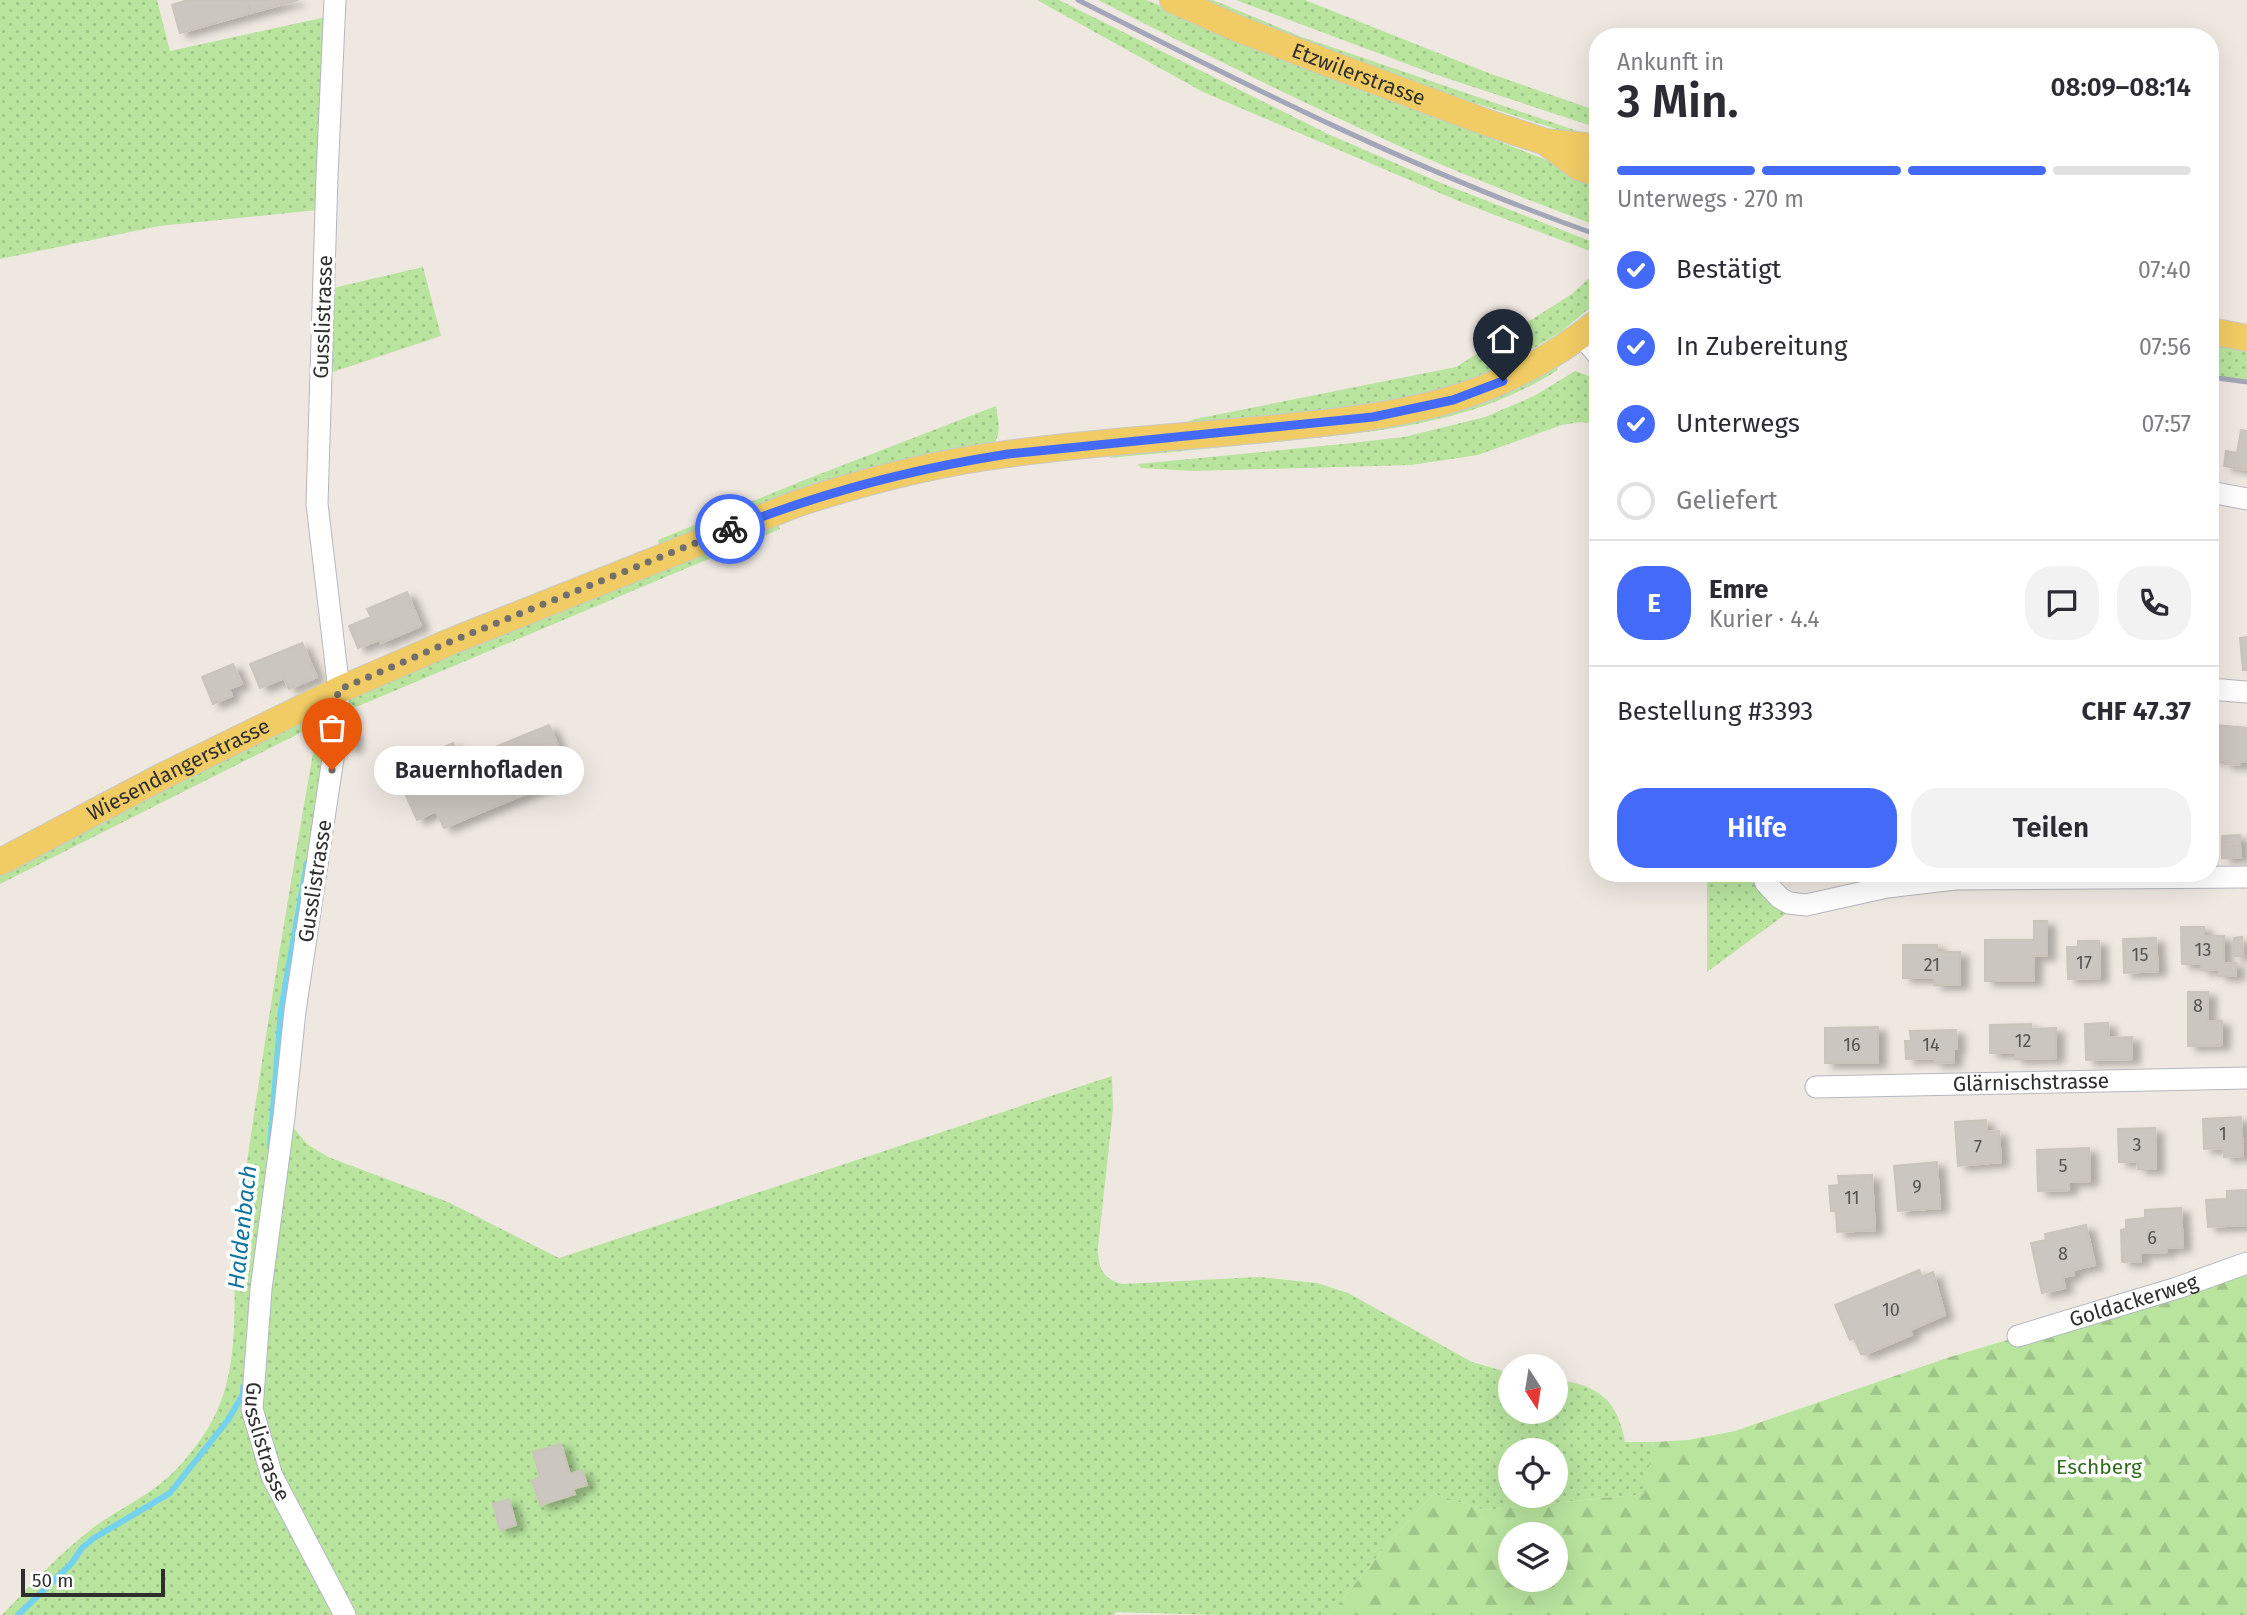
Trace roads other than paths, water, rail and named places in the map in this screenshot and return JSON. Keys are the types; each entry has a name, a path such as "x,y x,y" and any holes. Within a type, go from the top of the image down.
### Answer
{"main road":[{"name":"Etzwilerstrasse","path":"1173,0 1354,74 1546,142 1589,147"},
{"name":"Etzwilerstrasse","path":"1546,142 1579,167 1589,170"},
{"name":"Wiesendangerstrasse","path":"0,862 163,776 338,690 774,512 847,488 937,466 1008,454 1337,422 1411,411 1453,400 1503,381 1541,361 1589,328"},
{"path":"2219,333 2247,338"}],"street":[{"name":"Gusslistrasse","path":"335,0 317,504 338,690 335,745 295,1011 261,1289 252,1409 272,1476 345,1615"},
{"path":"2219,494 2247,499"},
{"path":"2219,690 2247,692"},
{"path":"2219,877 2247,877"},
{"path":"1766,882 1780,898 1789,903 1806,905 1895,886 1929,882"},
{"name":"Glärnischstrasse","path":"1816,1087 2247,1077"},
{"name":"Goldackerweg","path":"2018,1336 2177,1288 2247,1263"}],"waterway":[{"name":"Haldenbach","path":"270,1147 281,1010 307,863"},
{"name":"Haldenbach","path":"18,1615 94,1538 170,1493 228,1420 243,1394 243,1387"}],"railway":[{"path":"1078,0 1270,96 1399,156 1589,232"},
{"path":"2219,378 2247,382"}],"place":[{"name":"Bauernhofladen","path":"332,770"}],"park label":[{"name":"Eschberg","path":"2099,1467"}]}
